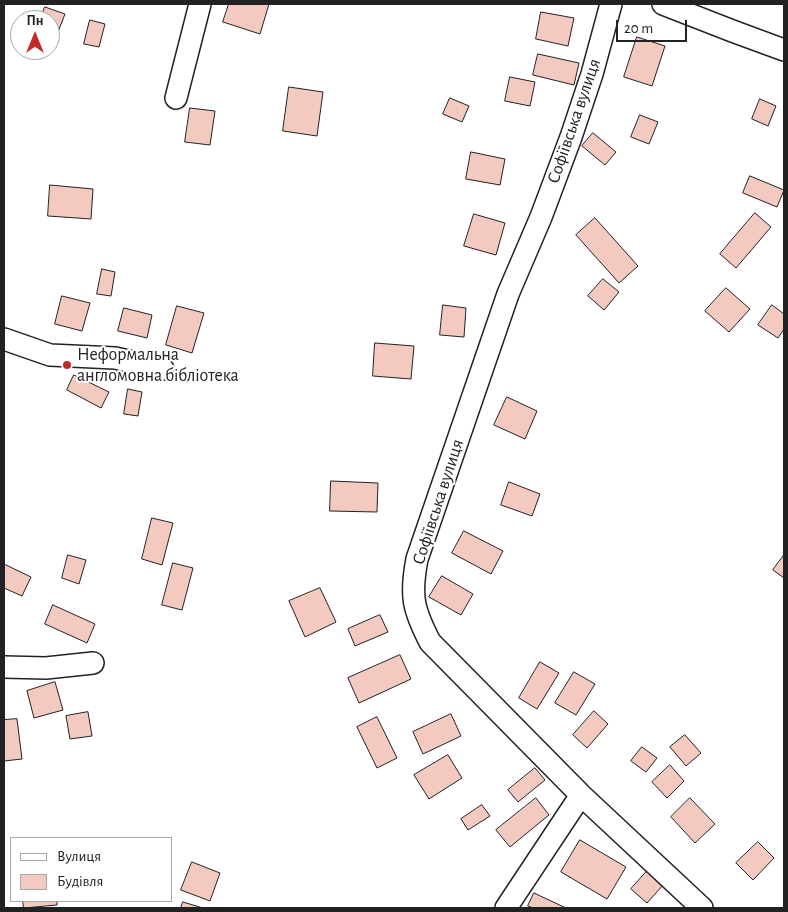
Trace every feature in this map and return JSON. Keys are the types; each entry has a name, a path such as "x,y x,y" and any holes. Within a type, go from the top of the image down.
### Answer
{"street":[{"path":"176,98 200,4"},
{"name":"Софіївська вулиця","path":"611,4 592,74 571,137 541,217 508,294 417,559 413,590 415,607 420,623 430,642 581,795 702,908"},
{"path":"663,4 784,50"},
{"path":"4,339 50,355 115,358 163,369"},
{"path":"4,667 46,668 92,663"},
{"path":"506,908 581,795"}],"building":[{"path":"229,4 269,4 260,34 223,22"},
{"path":"60,12 65,14 60,27"},
{"path":"541,12 574,18 568,46 536,39"},
{"path":"90,20 105,24 99,47 84,44"},
{"path":"637,37 665,46 652,86 624,77"},
{"path":"538,54 579,63 574,85 533,75"},
{"path":"510,77 535,82 530,106 505,101"},
{"path":"289,87 323,92 317,136 283,131"},
{"path":"450,98 469,106 462,122 443,114"},
{"path":"760,99 776,106 768,126 752,119"},
{"path":"190,108 215,111 210,145 185,142"},
{"path":"640,115 658,122 649,144 631,137"},
{"path":"593,133 616,152 605,165 582,146"},
{"path":"471,152 505,159 500,185 466,179"},
{"path":"750,176 784,190 777,207 743,193"},
{"path":"50,185 93,189 91,219 48,216"},
{"path":"755,213 771,227 736,268 720,254"},
{"path":"474,214 505,223 496,255 464,246"},
{"path":"595,218 638,266 619,283 576,235"},
{"path":"102,269 115,272 111,296 97,294"},
{"path":"603,279 619,292 604,310 588,296"},
{"path":"726,288 750,309 729,332 705,311"},
{"path":"62,296 90,303 82,331 55,324"},
{"path":"443,305 466,308 464,337 440,335"},
{"path":"772,305 784,314 784,329 778,338 758,325"},
{"path":"177,306 204,313 192,353 166,345"},
{"path":"124,308 152,315 147,338 118,331"},
{"path":"375,343 414,346 411,379 373,376"},
{"path":"74,375 109,392 101,408 67,390"},
{"path":"128,389 142,392 138,416 124,414"},
{"path":"507,397 537,411 525,439 494,425"},
{"path":"331,481 378,483 377,512 330,511"},
{"path":"509,482 540,494 532,516 501,505"},
{"path":"152,518 173,523 162,565 142,559"},
{"path":"464,531 503,551 491,574 452,553"},
{"path":"68,555 86,560 79,584 62,578"},
{"path":"784,555 784,578 773,570"},
{"path":"173,563 193,568 182,610 162,605"},
{"path":"4,564 31,577 22,596 4,588"},
{"path":"442,576 473,594 461,615 429,597"},
{"path":"320,588 336,622 305,637 289,601"},
{"path":"53,605 95,624 87,643 45,624"},
{"path":"380,615 388,632 355,646 348,629"},
{"path":"400,655 411,679 359,703 348,678"},
{"path":"540,662 559,673 537,709 519,698"},
{"path":"574,672 595,684 576,715 555,703"},
{"path":"55,682 63,710 34,718 27,691"},
{"path":"594,711 608,724 587,748 573,735"},
{"path":"88,712 92,736 70,739 66,716"},
{"path":"451,714 461,736 423,754 413,732"},
{"path":"377,717 397,758 377,768 357,727"},
{"path":"17,719 22,759 4,761 4,720"},
{"path":"685,735 701,753 686,766 670,747"},
{"path":"642,747 657,758 646,772 631,761"},
{"path":"448,755 462,778 429,799 414,775"},
{"path":"670,765 684,781 667,798 652,782"},
{"path":"535,768 545,780 518,802 508,790"},
{"path":"536,798 549,815 510,847 496,830"},
{"path":"690,798 715,824 695,843 671,817"},
{"path":"482,805 490,816 468,830 461,819"},
{"path":"580,840 626,867 607,899 561,872"},
{"path":"758,842 774,858 753,880 736,863"},
{"path":"192,862 220,873 210,901 181,890"},
{"path":"648,870 664,884 647,903 631,889"},
{"path":"534,893 566,908 533,908 528,906"},
{"path":"23,902 57,902 57,905 24,908"},
{"path":"183,902 203,908 181,908"}],"place":[{"name":"Неформальна англомовна бібліотека","path":"67,365"}]}
